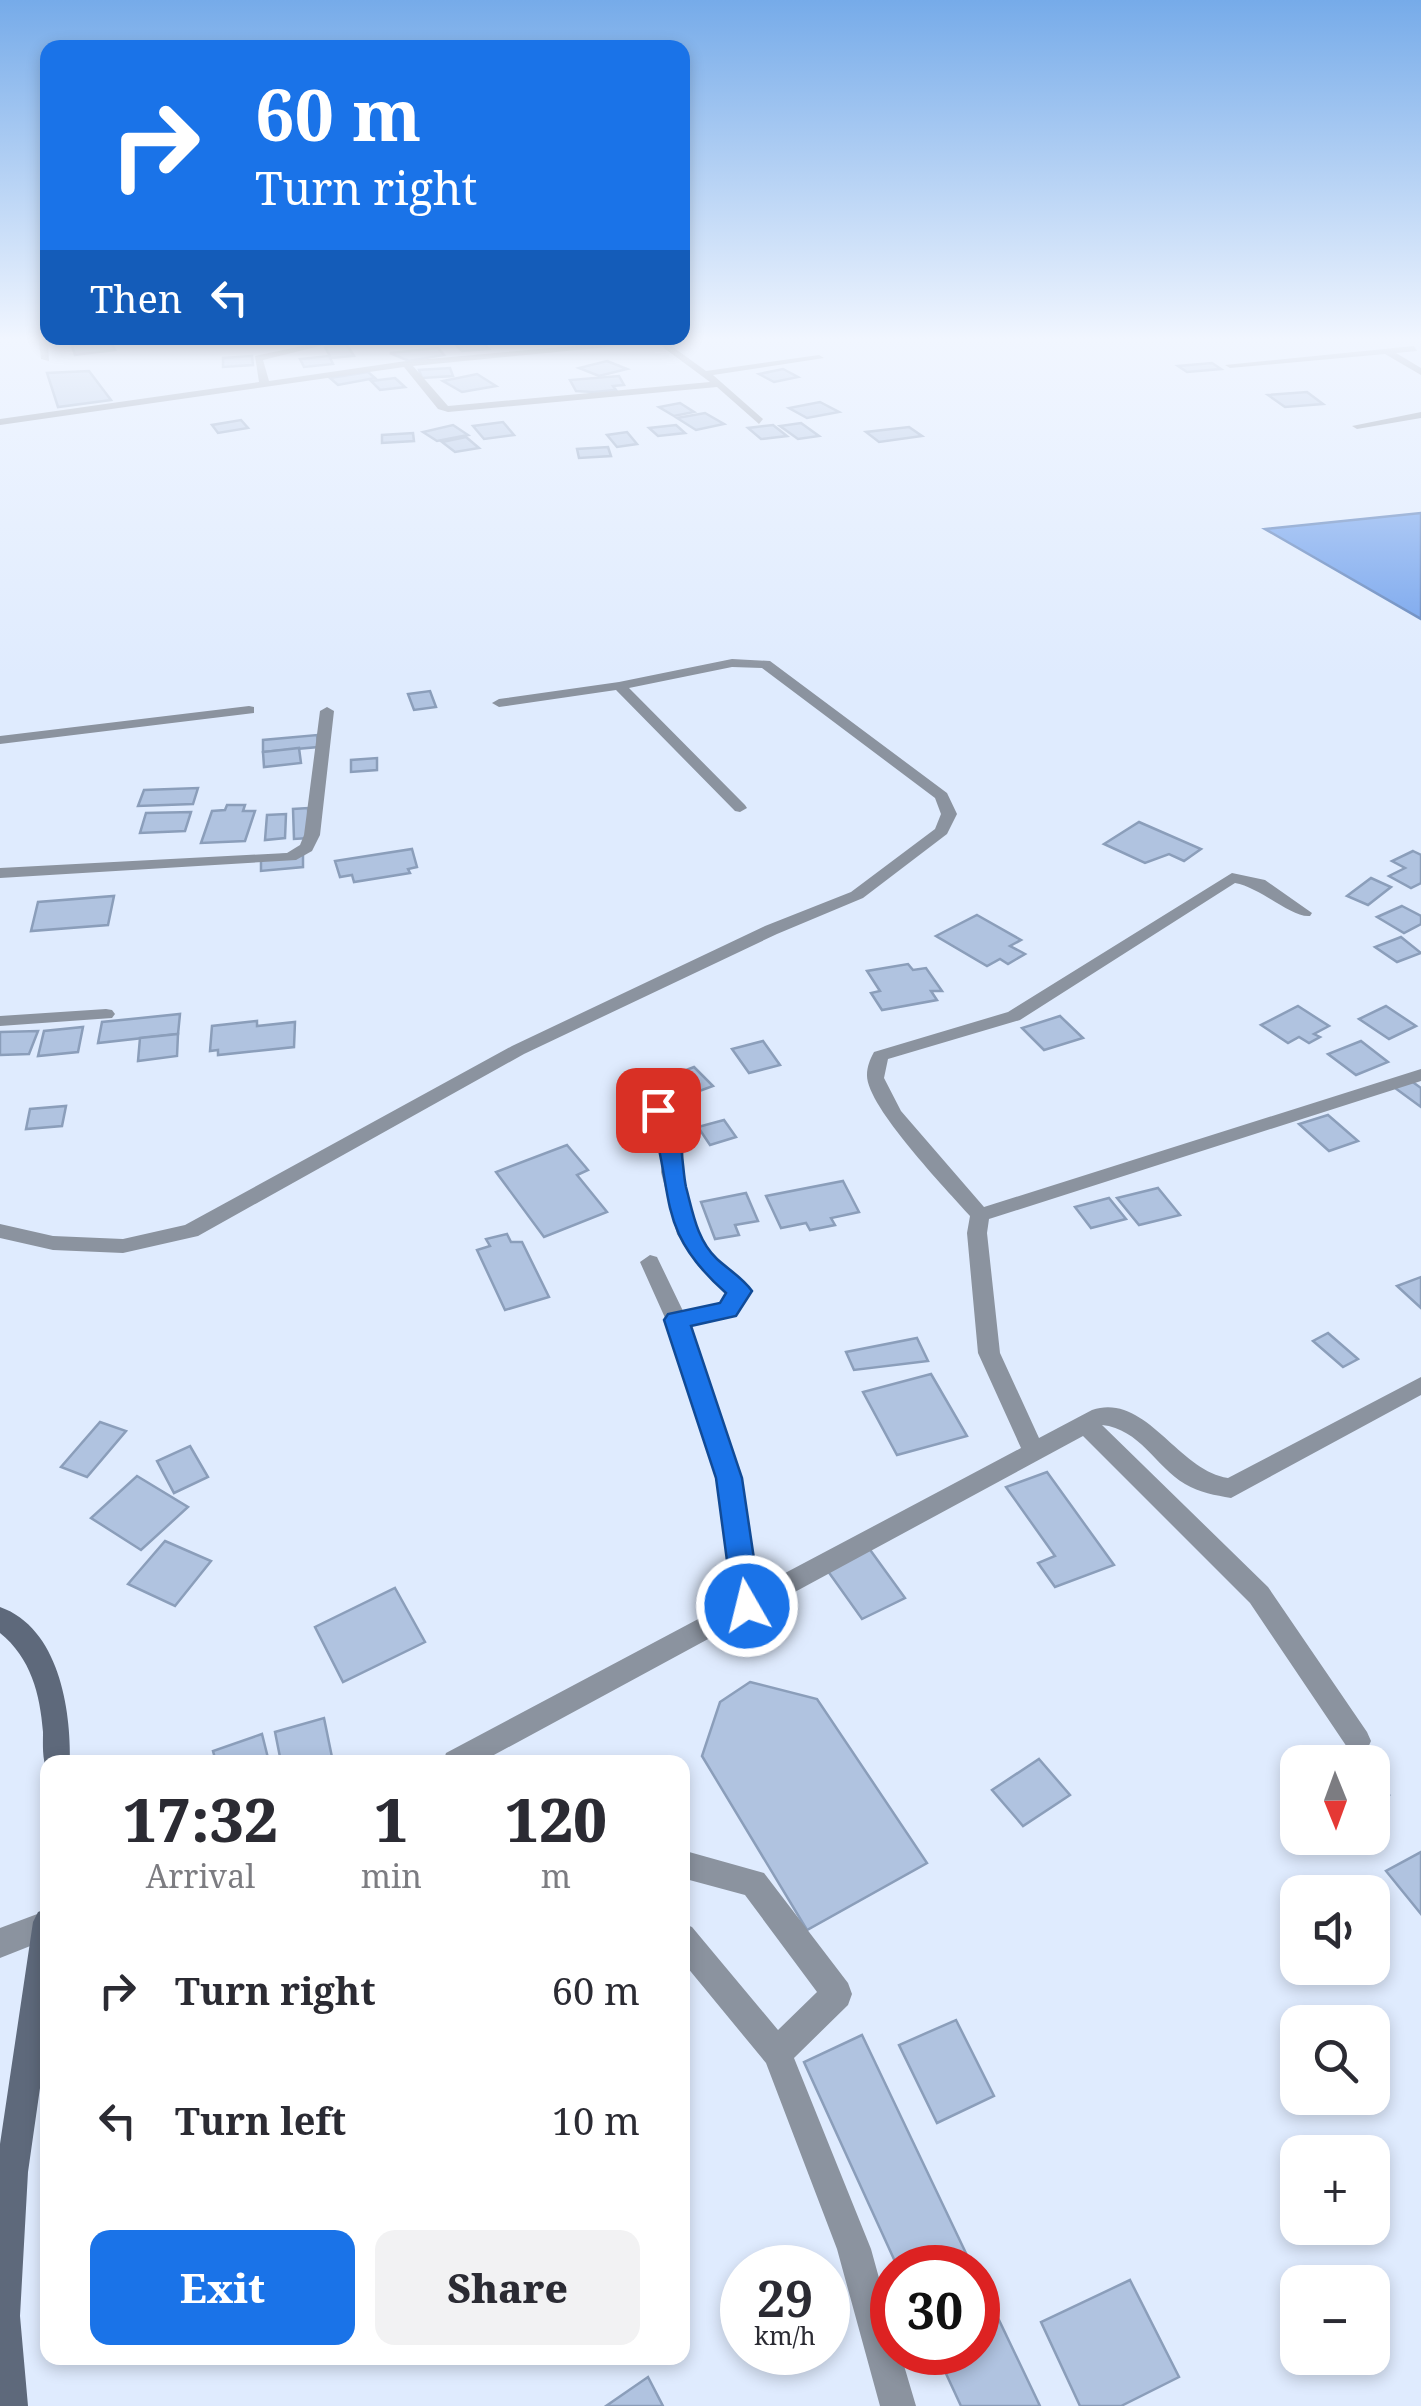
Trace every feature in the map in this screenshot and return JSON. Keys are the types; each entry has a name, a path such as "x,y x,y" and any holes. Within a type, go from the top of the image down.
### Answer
{"main road":[{"path":"0,1618 45,1668 57,1716 58,1755"},
{"path":"10,2406 2,2316 12,2172 40,1973"}],"street":[{"path":"0,1231 53,1244 123,1246 191,1231 518,1050 771,930 857,895 942,831 949,814 942,796 764,664 732,662 619,686 499,703"},
{"path":"619,686 740,808"},
{"path":"0,740 249,710"},
{"path":"0,873 290,857 307,848 312,835 327,711"},
{"path":"1034,1451 989,1352 977,1234 980,1216 893,1114 875,1078 880,1056 1014,1016 1232,878 1259,884 1304,913"},
{"path":"0,1021 106,1014"},
{"path":"980,1216 1421,1075"},
{"path":"658,1110 674,1151 671,1172 687,1234 705,1261 740,1291 728,1310 676,1320"},
{"path":"650,1262 676,1320 729,1478 747,1606"},
{"path":"469,1755 1100,1416 1129,1419 1197,1484 1231,1488 1421,1385"},
{"path":"1086,1424 1259,1595 1358,1741"},
{"path":"690,1866 754,1882 836,1994 778,2054"},
{"path":"0,1943 40,1926"},
{"path":"690,1947 778,2054 854,2249 898,2406"}],"water":[{"path":"1421,513 1421,619 1265,529"}],"building":[{"path":"578,454 611,456 579,458"},
{"path":"430,691 436,707 414,710 408,694"},
{"path":"317,735 318,747 263,752 263,740"},
{"path":"299,748 301,763 264,767 263,752"},
{"path":"377,758 377,770 351,772 351,760"},
{"path":"198,788 193,804 138,806 144,790"},
{"path":"227,805 245,805 243,811 255,811 245,841 201,843 212,811 225,810"},
{"path":"308,808 309,838 294,839 293,809"},
{"path":"191,812 185,831 140,833 146,813"},
{"path":"286,814 285,838 265,840 267,815"},
{"path":"1139,822 1201,849 1184,861 1169,854 1145,863 1104,844"},
{"path":"412,849 417,867 408,869 410,873 354,882 352,875 340,877 335,861"},
{"path":"1413,851 1421,855 1421,883 1411,888 1389,876 1405,868 1392,861"},
{"path":"303,853 303,867 261,871 261,857"},
{"path":"1371,878 1391,887 1368,905 1347,896"},
{"path":"114,896 108,925 31,931 38,902"},
{"path":"1402,906 1421,916 1421,924 1404,933 1377,917"},
{"path":"977,915 1021,940 1010,946 1025,954 1008,964 1000,959 987,966 936,936"},
{"path":"1401,937 1421,953 1397,962 1375,947"},
{"path":"908,964 913,970 926,968 942,991 931,991 937,1000 882,1010 871,993 880,991 867,971"},
{"path":"1298,1006 1329,1026 1314,1034 1320,1037 1309,1043 1299,1037 1288,1043 1261,1025"},
{"path":"1386,1006 1416,1026 1389,1039 1359,1019"},
{"path":"180,1014 178,1034 98,1043 102,1022"},
{"path":"1060,1016 1083,1038 1044,1050 1022,1028"},
{"path":"257,1021 257,1026 295,1022 294,1047 218,1055 218,1050 210,1051 212,1026"},
{"path":"83,1027 78,1052 38,1056 44,1031"},
{"path":"38,1031 29,1054 0,1055 0,1032"},
{"path":"178,1034 177,1056 138,1061 140,1038"},
{"path":"763,1041 780,1065 749,1073 732,1049"},
{"path":"1361,1041 1388,1062 1356,1075 1328,1054"},
{"path":"694,1067 713,1086 675,1100 657,1081"},
{"path":"1407,1078 1421,1088 1421,1107 1391,1085"},
{"path":"652,1090 669,1121 644,1127 627,1096"},
{"path":"66,1106 62,1126 26,1129 30,1109"},
{"path":"1328,1115 1358,1141 1329,1151 1299,1124"},
{"path":"724,1120 736,1137 710,1145 698,1127"},
{"path":"567,1145 588,1170 577,1175 607,1212 544,1237 496,1172"},
{"path":"843,1181 859,1212 831,1218 835,1225 810,1230 806,1223 781,1228 766,1196"},
{"path":"1158,1188 1180,1215 1139,1225 1117,1198"},
{"path":"746,1193 758,1221 735,1225 739,1235 715,1239 701,1202"},
{"path":"1109,1198 1126,1219 1091,1228 1075,1207"},
{"path":"507,1234 511,1242 522,1242 549,1297 505,1310 477,1250 490,1246 486,1239"},
{"path":"1421,1277 1421,1308 1397,1286"},
{"path":"1328,1333 1358,1359 1343,1367 1313,1341"},
{"path":"917,1338 928,1361 854,1370 846,1352"},
{"path":"931,1374 967,1436 897,1455 863,1392"},
{"path":"100,1422 126,1431 87,1477 61,1467"},
{"path":"190,1446 208,1477 174,1493 157,1461"},
{"path":"1047,1472 1114,1565 1055,1587 1038,1563 1055,1556 1006,1487"},
{"path":"137,1476 188,1507 141,1550 91,1518"},
{"path":"165,1541 211,1561 175,1606 128,1584"},
{"path":"868,1547 905,1598 862,1619 825,1567"},
{"path":"395,1588 425,1642 343,1682 315,1627"},
{"path":"750,1682 817,1699 927,1863 807,1930 702,1756 720,1702"},
{"path":"324,1718 332,1755 280,1755 275,1732"},
{"path":"262,1734 267,1755 214,1755 213,1751"},
{"path":"1039,1759 1070,1795 1023,1826 992,1790"},
{"path":"1421,1852 1421,1914 1390,1875 1386,1871"},
{"path":"956,2020 994,2096 937,2123 899,2045"},
{"path":"862,2035 962,2245 888,2245 804,2062"},
{"path":"1130,2280 1179,2377 1121,2406 1080,2406 1041,2322"},
{"path":"1000,2322 1040,2406 961,2406 947,2375 1000,2375"},
{"path":"648,2377 663,2406 606,2406"}],"route":[{"path":"658,1110 674,1151 671,1172 687,1234 705,1261 740,1291 728,1310 676,1320 729,1478 747,1606"}]}
